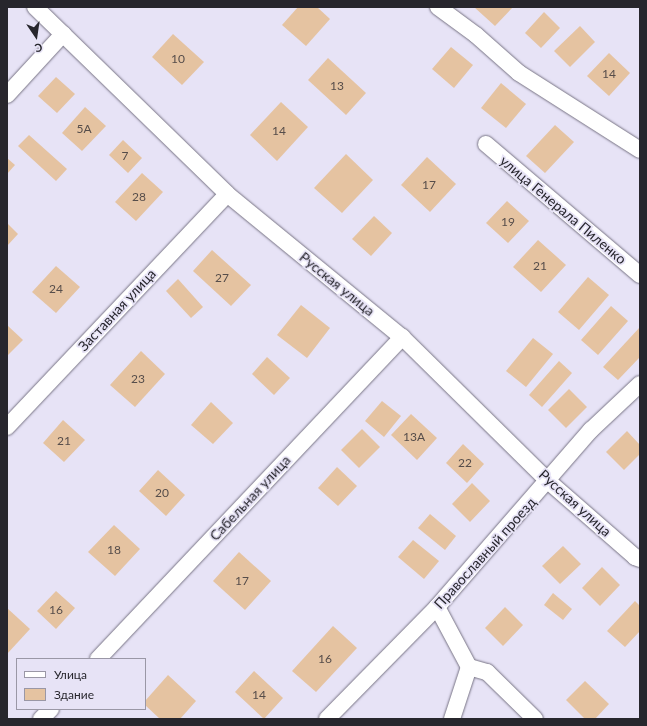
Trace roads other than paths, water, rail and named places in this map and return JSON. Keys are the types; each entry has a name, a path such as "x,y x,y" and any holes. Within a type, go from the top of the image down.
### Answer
{"street":[{"name":"Русская улица","path":"34,7 227,194 402,337 548,481 635,557 640,559"},
{"path":"438,7 476,35 519,73 640,150"},
{"path":"7,95 63,34"},
{"name":"улица Генерала Пиленко","path":"486,144 640,275"},
{"name":"Заставная улица","path":"7,427 227,194"},
{"name":"Сабельная улица","path":"99,658 402,337"},
{"name":"Православный проезд","path":"327,719 437,607 592,430 640,384"},
{"path":"437,607 469,667 452,719"},
{"path":"469,667 487,672 535,719"},
{"path":"41,719 50,710"}]}
